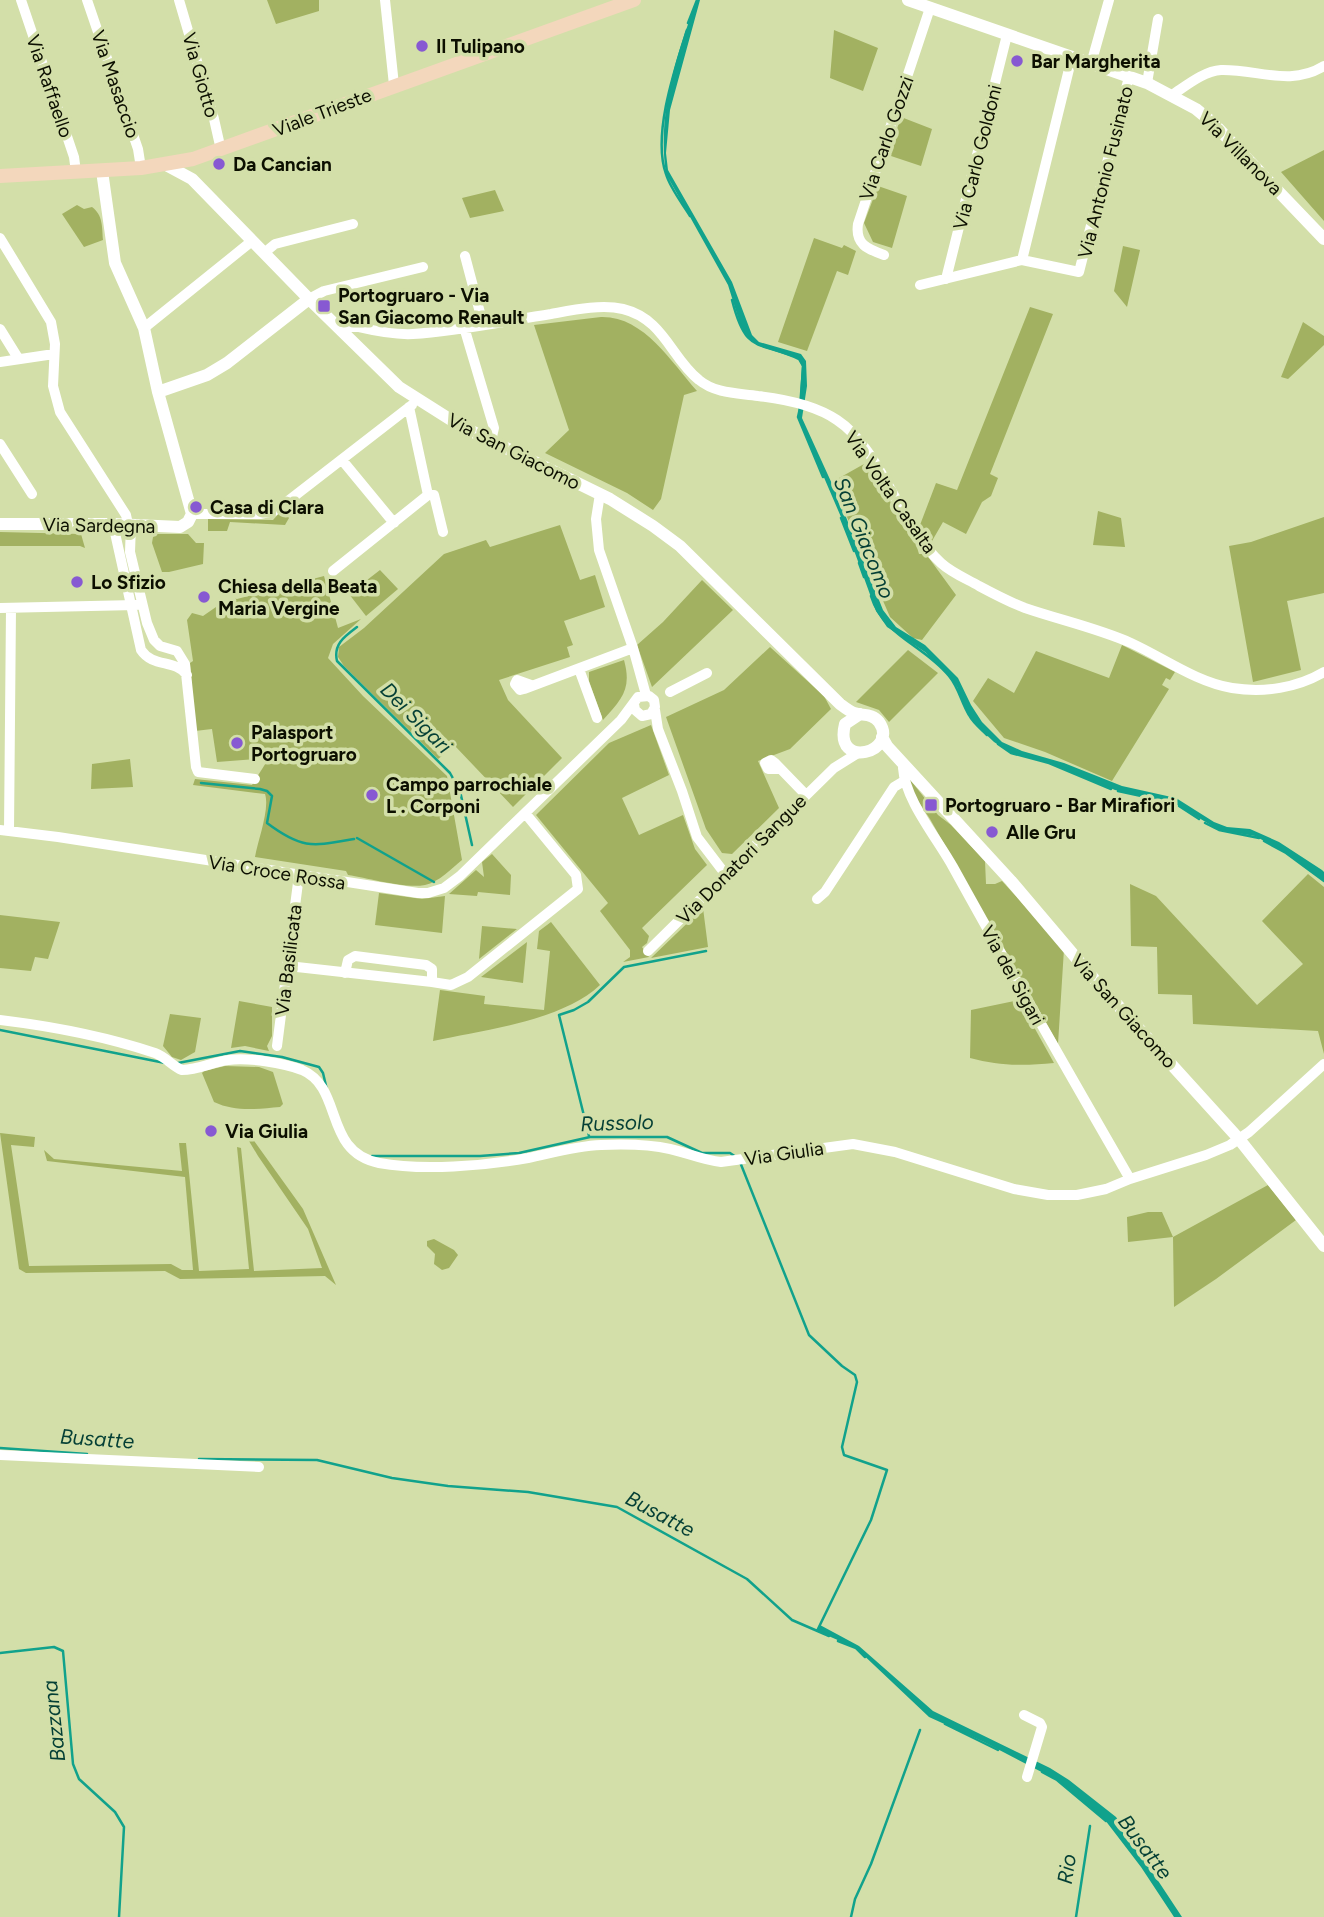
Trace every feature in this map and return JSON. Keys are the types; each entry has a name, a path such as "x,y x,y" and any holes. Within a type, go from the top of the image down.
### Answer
{"main road":[{"name":"Viale Trieste","path":"0,176 181,168 214,152 394,85 634,0"}],"street":[{"name":"Via Raffaello","path":"21,0 74,157 76,172"},
{"name":"Via Masaccio","path":"87,0 138,149 141,168"},
{"name":"Via Giotto","path":"179,0 214,119 214,152"},
{"path":"385,0 394,85"},
{"name":"Via Villanova","path":"908,0 1147,83 1172,95 1213,123 1324,239"},
{"path":"1091,64 1109,0"},
{"name":"Via Carlo Gozzi","path":"884,255 861,244 857,232 858,223 930,8"},
{"path":"1147,83 1158,19"},
{"name":"Via Carlo Goldoni","path":"946,279 1007,35"},
{"path":"1023,260 1072,57"},
{"path":"1172,95 1195,80 1222,70 1287,77 1312,73 1324,66"},
{"name":"Via Antonio Fusinato","path":"920,285 1023,260 1079,272 1129,77"},
{"name":"Via San Giacomo","path":"181,168 413,404 633,512 678,545 840,704 852,713 860,714"},
{"path":"102,171 115,263 144,328 158,392 192,514 260,514 274,511"},
{"path":"264,253 275,244 353,224"},
{"path":"0,238 55,333 53,386 60,412 130,524 130,552 150,633 160,646 177,651 185,664 193,759 198,772 255,779"},
{"path":"144,328 252,241"},
{"path":"465,256 483,324"},
{"path":"158,392 207,375 227,363 309,299 324,291 423,268"},
{"name":"Via Volta Casalta","path":"342,330 358,327 413,334 598,308 624,309 660,331 699,381 724,392 821,411 852,432 870,456 911,527 932,554 944,566 992,592 1023,607 1129,643 1212,683 1233,688 1278,688 1310,680 1324,672"},
{"path":"464,327 494,428 491,441"},
{"path":"0,329 18,358"},
{"path":"0,362 54,355"},
{"path":"288,501 413,404 428,495"},
{"path":"0,444 32,494"},
{"path":"342,460 394,523"},
{"path":"600,494 596,519 599,550 633,648 647,701 700,844 726,875"},
{"path":"333,571 428,495 434,495 443,532"},
{"name":"Via Sardegna","path":"0,524 130,524 180,527 188,522 192,514"},
{"path":"113,524 141,650 152,661 178,667 187,675"},
{"path":"5,831 5,608 141,604"},
{"path":"152,661 153,654 160,646"},
{"path":"531,685 633,648"},
{"path":"579,668 597,718"},
{"path":"647,701 707,673"},
{"path":"647,701 642,716 658,729"},
{"name":"Via Croce Rossa","path":"5,831 428,893 450,884 621,720 647,701 651,714 621,720"},
{"path":"840,704 845,741 849,748 864,752 878,745 882,737 878,722 868,715 860,714 849,720 844,727"},
{"name":"Via San Giacomo","path":"882,737 887,746 1011,881 1094,979 1239,1139 1324,1246"},
{"name":"Via Donatori Sangue","path":"834,768 845,741"},
{"name":"Via San Giacomo","path":"864,752 890,759 904,775 919,780"},
{"name":"Via Donatori Sangue","path":"648,951 834,768 864,752"},
{"path":"779,769 806,795"},
{"path":"817,899 825,892 904,775"},
{"name":"Via dei Sigari","path":"904,775 909,795 1130,1179"},
{"path":"288,966 451,985 468,977 578,889 576,875 525,813"},
{"name":"Via Basilicata","path":"277,1046 299,875"},
{"path":"345,972 348,960 355,956 426,965 432,970 432,982"},
{"name":"Via Giulia","path":"0,1020 36,1025 130,1046 158,1054 189,1070 240,1059 301,1070 320,1083 336,1125 350,1148 364,1159 378,1162 437,1165 492,1162 581,1147 618,1145 671,1149 703,1160 738,1159 840,1145 868,1145 1014,1189 1058,1196 1106,1189 1206,1155 1239,1139 1324,1064"},
{"path":"0,1455 259,1467"},
{"path":"1024,1715 1040,1723 1042,1727 1029,1770"}],"green space":[{"path":"267,0 319,0 319,11 276,24"},
{"path":"834,30 878,48 863,91 830,78"},
{"path":"901,117 932,129 921,166 888,155"},
{"path":"1324,150 1324,221 1281,172"},
{"path":"878,186 907,196 892,248 873,242 864,223"},
{"path":"495,190 504,211 470,218 462,198"},
{"path":"77,205 84,209 92,207 98,214 103,240 84,247 62,214"},
{"path":"814,238 842,248 844,245 856,251 848,275 837,271 807,351 778,342"},
{"path":"1123,246 1140,250 1127,307 1114,291"},
{"path":"1030,307 1053,314 990,474 998,478 991,496 982,502 966,534 943,522 932,541 920,525 936,483 957,490"},
{"path":"601,317 630,324 643,332 667,355 697,391 684,395 661,499 653,510 627,493 545,453 569,430 534,325"},
{"path":"1303,322 1324,336 1324,345 1288,379 1281,377"},
{"path":"864,464 913,534 919,554 926,554 956,595 922,640 913,638 890,617 832,482"},
{"path":"282,510 289,518 285,525 230,522 227,531 208,531 208,519 273,520"},
{"path":"1098,511 1121,518 1125,547 1093,545"},
{"path":"1324,517 1324,593 1287,601 1301,670 1253,682 1229,546 1251,542"},
{"path":"560,525 580,580 595,575 605,607 564,621 573,645 567,647 570,657 499,680 508,700 562,758 513,807 455,746 438,759 344,666 338,657 339,647 364,628 444,554 486,540 490,547"},
{"path":"0,532 81,534 85,548 0,546"},
{"path":"157,534 188,534 196,543 204,543 203,564 162,572 152,543"},
{"path":"380,570 398,589 366,616 349,594"},
{"path":"324,576 338,628 361,619 333,644 328,658 363,696 447,776 462,860 445,875 425,885 397,884 348,875 346,871 255,857 265,816 265,794 193,785 195,779 252,785 269,758 217,762 212,729 195,731 190,663 193,661 187,620 192,613 203,616 216,607 233,605 232,598 237,599"},
{"path":"702,580 733,610 652,687 637,645 663,622"},
{"path":"1122,645 1175,672 1170,680 1166,678 1162,685 1169,689 1112,781 1045,752 1004,738 973,701 988,678 1014,693 1036,651 1109,678"},
{"path":"770,647 824,696 831,709 790,749 758,761 779,808 732,854 722,853 706,829 666,717 724,690"},
{"path":"908,650 938,673 889,722 879,710 856,702"},
{"path":"624,660 627,679 624,693 603,720 589,681 589,672"},
{"path":"651,725 669,775 622,798 639,835 683,815 695,849 707,865 642,928 649,936 642,947 649,957 623,962 630,957 630,950 600,911 608,903 536,815 609,743"},
{"path":"130,759 133,787 91,789 92,764"},
{"path":"908,777 938,815 985,861 986,884 1002,881 1064,949 1058,1044 912,792"},
{"path":"492,854 511,875 510,895 478,892 477,896 449,894 476,870 484,877 482,862"},
{"path":"1308,874 1324,887 1324,1054 1318,1031 1193,1024 1192,995 1158,994 1157,947 1131,946 1130,884 1156,896 1257,1005 1303,964 1262,921"},
{"path":"379,893 422,899 445,896 442,933 375,925"},
{"path":"703,908 708,947 651,958"},
{"path":"0,915 60,922 48,959 35,957 31,971 0,968"},
{"path":"551,922 600,985 584,997 544,1016 433,1041 440,990 485,996 484,1004 544,1010 550,951 537,949 539,931"},
{"path":"482,926 517,929 479,959"},
{"path":"527,942 523,983 481,977"},
{"path":"1019,1000 1054,1063 1012,1065 970,1058 971,1010"},
{"path":"239,1001 272,1007 272,1036 267,1046 269,1051 245,1046 231,1048"},
{"path":"170,1014 201,1018 195,1052 181,1060 172,1057 163,1046"},
{"path":"225,1066 259,1067 273,1072 283,1104 280,1107 246,1109 214,1102 202,1073"},
{"path":"237,1121 303,1209 336,1285 325,1276 180,1279 165,1271 26,1273 19,1269 0,1133 35,1137 34,1147 11,1145 29,1266 171,1264 182,1270 193,1270 185,1177 47,1161 44,1150 54,1159 182,1171 179,1143 186,1143 199,1271 249,1269 237,1147 241,1148 254,1271 322,1268 308,1229"},
{"path":"1268,1185 1296,1220 1174,1307 1173,1237"},
{"path":"1162,1212 1173,1237 1128,1242 1127,1217"},
{"path":"434,1239 458,1255 449,1268 442,1270 434,1264 435,1254 427,1246 427,1241"}],"water":[{"path":"697,0 700,0 670,110 666,153 668,170 732,282 752,335 759,342 801,354 806,361 807,386 802,418 838,497 883,610 896,627 925,645 958,678 982,722 1002,742 1122,786 1176,798 1227,827 1250,829 1279,842 1322,870 1324,881 1286,853 1255,836 1219,830 1174,803 1115,790 1049,763 1011,753 994,742 968,715 949,675 925,652 887,627 876,611 847,531 798,417 802,366 799,359 751,341 741,327 728,285 666,174 664,130 666,108 682,42"},
{"path":"820,1625 859,1646 933,1711 1050,1768 1116,1817 1182,1917 1174,1917 1105,1820 1057,1780 929,1717 856,1648 817,1631"}],"waterway":[{"name":"San Giacomo","path":"688,23 697,0"},
{"name":"San Giacomo","path":"687,30 663,121 662,158 673,190 690,216"},
{"name":"San Giacomo","path":"732,300 742,330 748,338 799,359 803,366 801,401"},
{"name":"San Giacomo","path":"800,408 798,417 823,477"},
{"name":"San Giacomo","path":"841,518 854,551"},
{"name":"San Giacomo","path":"859,563 864,577"},
{"name":"San Giacomo","path":"871,596 885,621 949,676 971,718 987,735"},
{"name":"Dei Sigari","path":"357,627 338,645 337,661 450,773 460,791 472,845"},
{"name":"San Giacomo","path":"998,744 1011,753 1049,763 1111,789"},
{"path":"201,783 267,791 272,796 267,823 300,842 318,844 354,839"},
{"name":"San Giacomo","path":"1118,791 1169,802"},
{"name":"San Giacomo","path":"1179,806 1199,819"},
{"name":"San Giacomo","path":"1205,823 1219,830 1259,838"},
{"path":"357,838 434,882"},
{"name":"San Giacomo","path":"1264,841 1286,853 1324,881"},
{"path":"589,1136 559,1015 588,1002 624,967 706,951"},
{"name":"Russolo","path":"0,1030 165,1063"},
{"name":"Russolo","path":"178,1063 240,1051 282,1057 319,1067 327,1090"},
{"name":"Russolo","path":"372,1156 480,1156 519,1153 590,1137 667,1137 702,1153 730,1153 736,1157"},
{"name":"Russolo","path":"740,1162 809,1335 855,1375 857,1382 842,1447 844,1455 887,1470 871,1520 817,1631"},
{"name":"Busatte","path":"0,1448 87,1454"},
{"name":"Busatte","path":"199,1459 317,1460 392,1478 448,1486 528,1492 617,1507 747,1579 792,1620 829,1636"},
{"name":"Busatte","path":"838,1641 856,1648 865,1657"},
{"name":"Bazzana","path":"0,1653 54,1647 63,1651 73,1764 79,1779 115,1812 124,1827 119,1917"},
{"name":"Busatte","path":"945,1724 998,1750"},
{"path":"851,1917 855,1899 871,1864 920,1730"},
{"name":"Busatte","path":"1042,1772 1057,1780 1106,1821"},
{"name":"Rio","path":"1076,1917 1090,1826"}],"place":[{"name":"Il Tulipano","path":"422,46"},
{"name":"Bar Margherita","path":"1017,61"},
{"name":"Da Cancian","path":"219,164"},
{"name":"Portogruaro - Via San Giacomo Renault","path":"324,306"},
{"name":"Casa di Clara","path":"196,507"},
{"name":"Lo Sfizio","path":"77,582"},
{"name":"Chiesa della Beata Maria Vergine","path":"204,597"},
{"name":"Palasport Portogruaro","path":"237,743"},
{"name":"Campo parrochiale L . Corponi","path":"372,795"},
{"name":"Portogruaro - Bar Mirafiori","path":"931,805"},
{"name":"Alle Gru","path":"992,832"},
{"name":"Via Giulia","path":"211,1131"}]}
